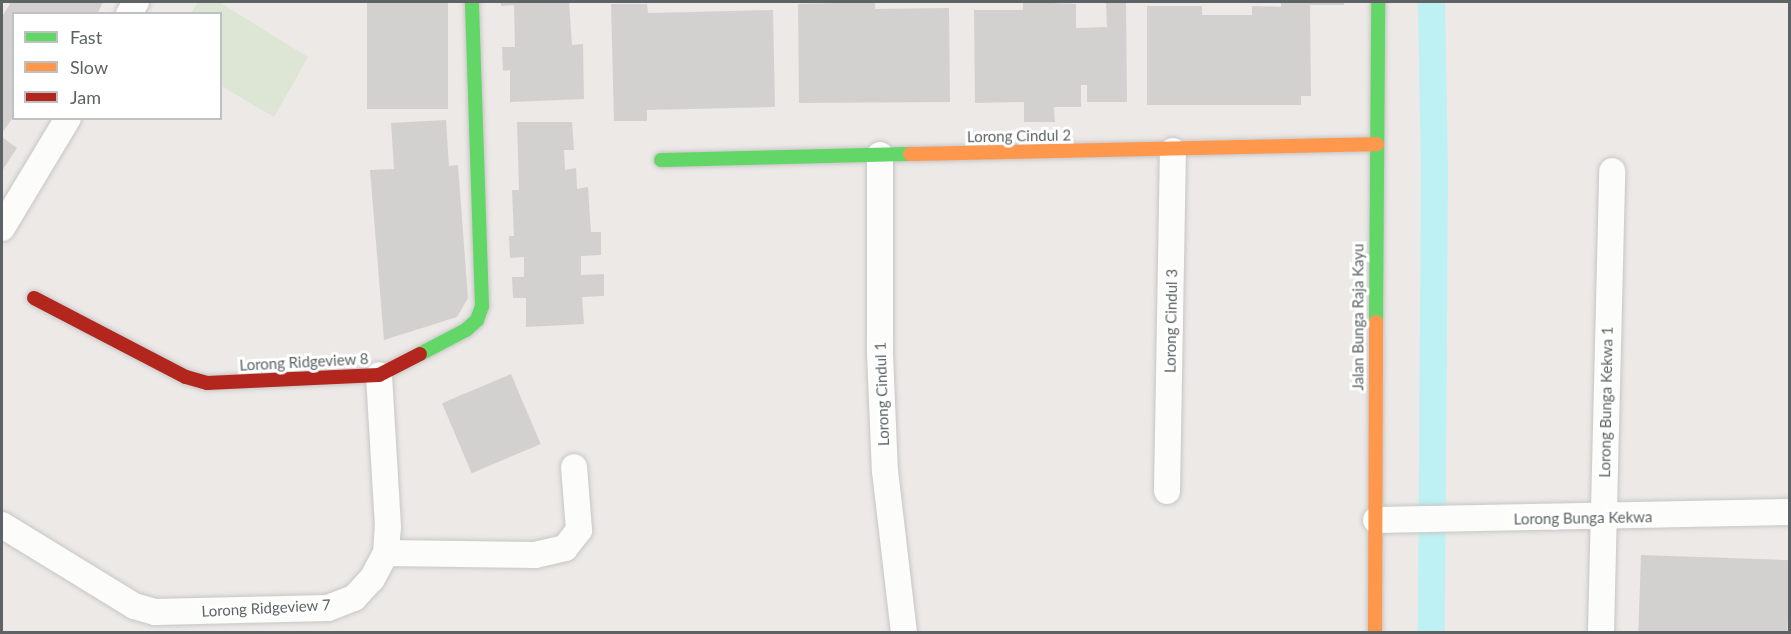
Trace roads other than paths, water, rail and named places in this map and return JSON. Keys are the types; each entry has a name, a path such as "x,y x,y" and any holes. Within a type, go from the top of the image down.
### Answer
{"street":[{"name":"Lorong Ridgeview 8","path":"34,298 186,377 207,383 380,375 466,330 477,320 482,306 472,2"},
{"name":"Jalan Bunga Raja Kayu","path":"1375,633 1378,2"},
{"path":"2,228 67,120"},
{"name":"Lorong Cindul 2","path":"661,160 1173,151 1377,144"},
{"name":"Lorong Cindul 3","path":"1167,491 1173,151"},
{"name":"Lorong Cindul 1","path":"880,155 881,389 885,471 904,633"},
{"name":"Lorong Bunga Kekwa 1","path":"1600,633 1611,171"},
{"name":"Lorong Ridgeview 7","path":"2,525 134,606 155,612 328,608 354,598 372,579 386,553 388,526 380,375"},
{"path":"386,553 535,555 565,548 579,530 574,467"},
{"name":"Lorong Bunga Kekwa","path":"1376,520 1604,518 1790,512"}],"waterway":[{"path":"1431,2 1434,174 1431,632"}]}
